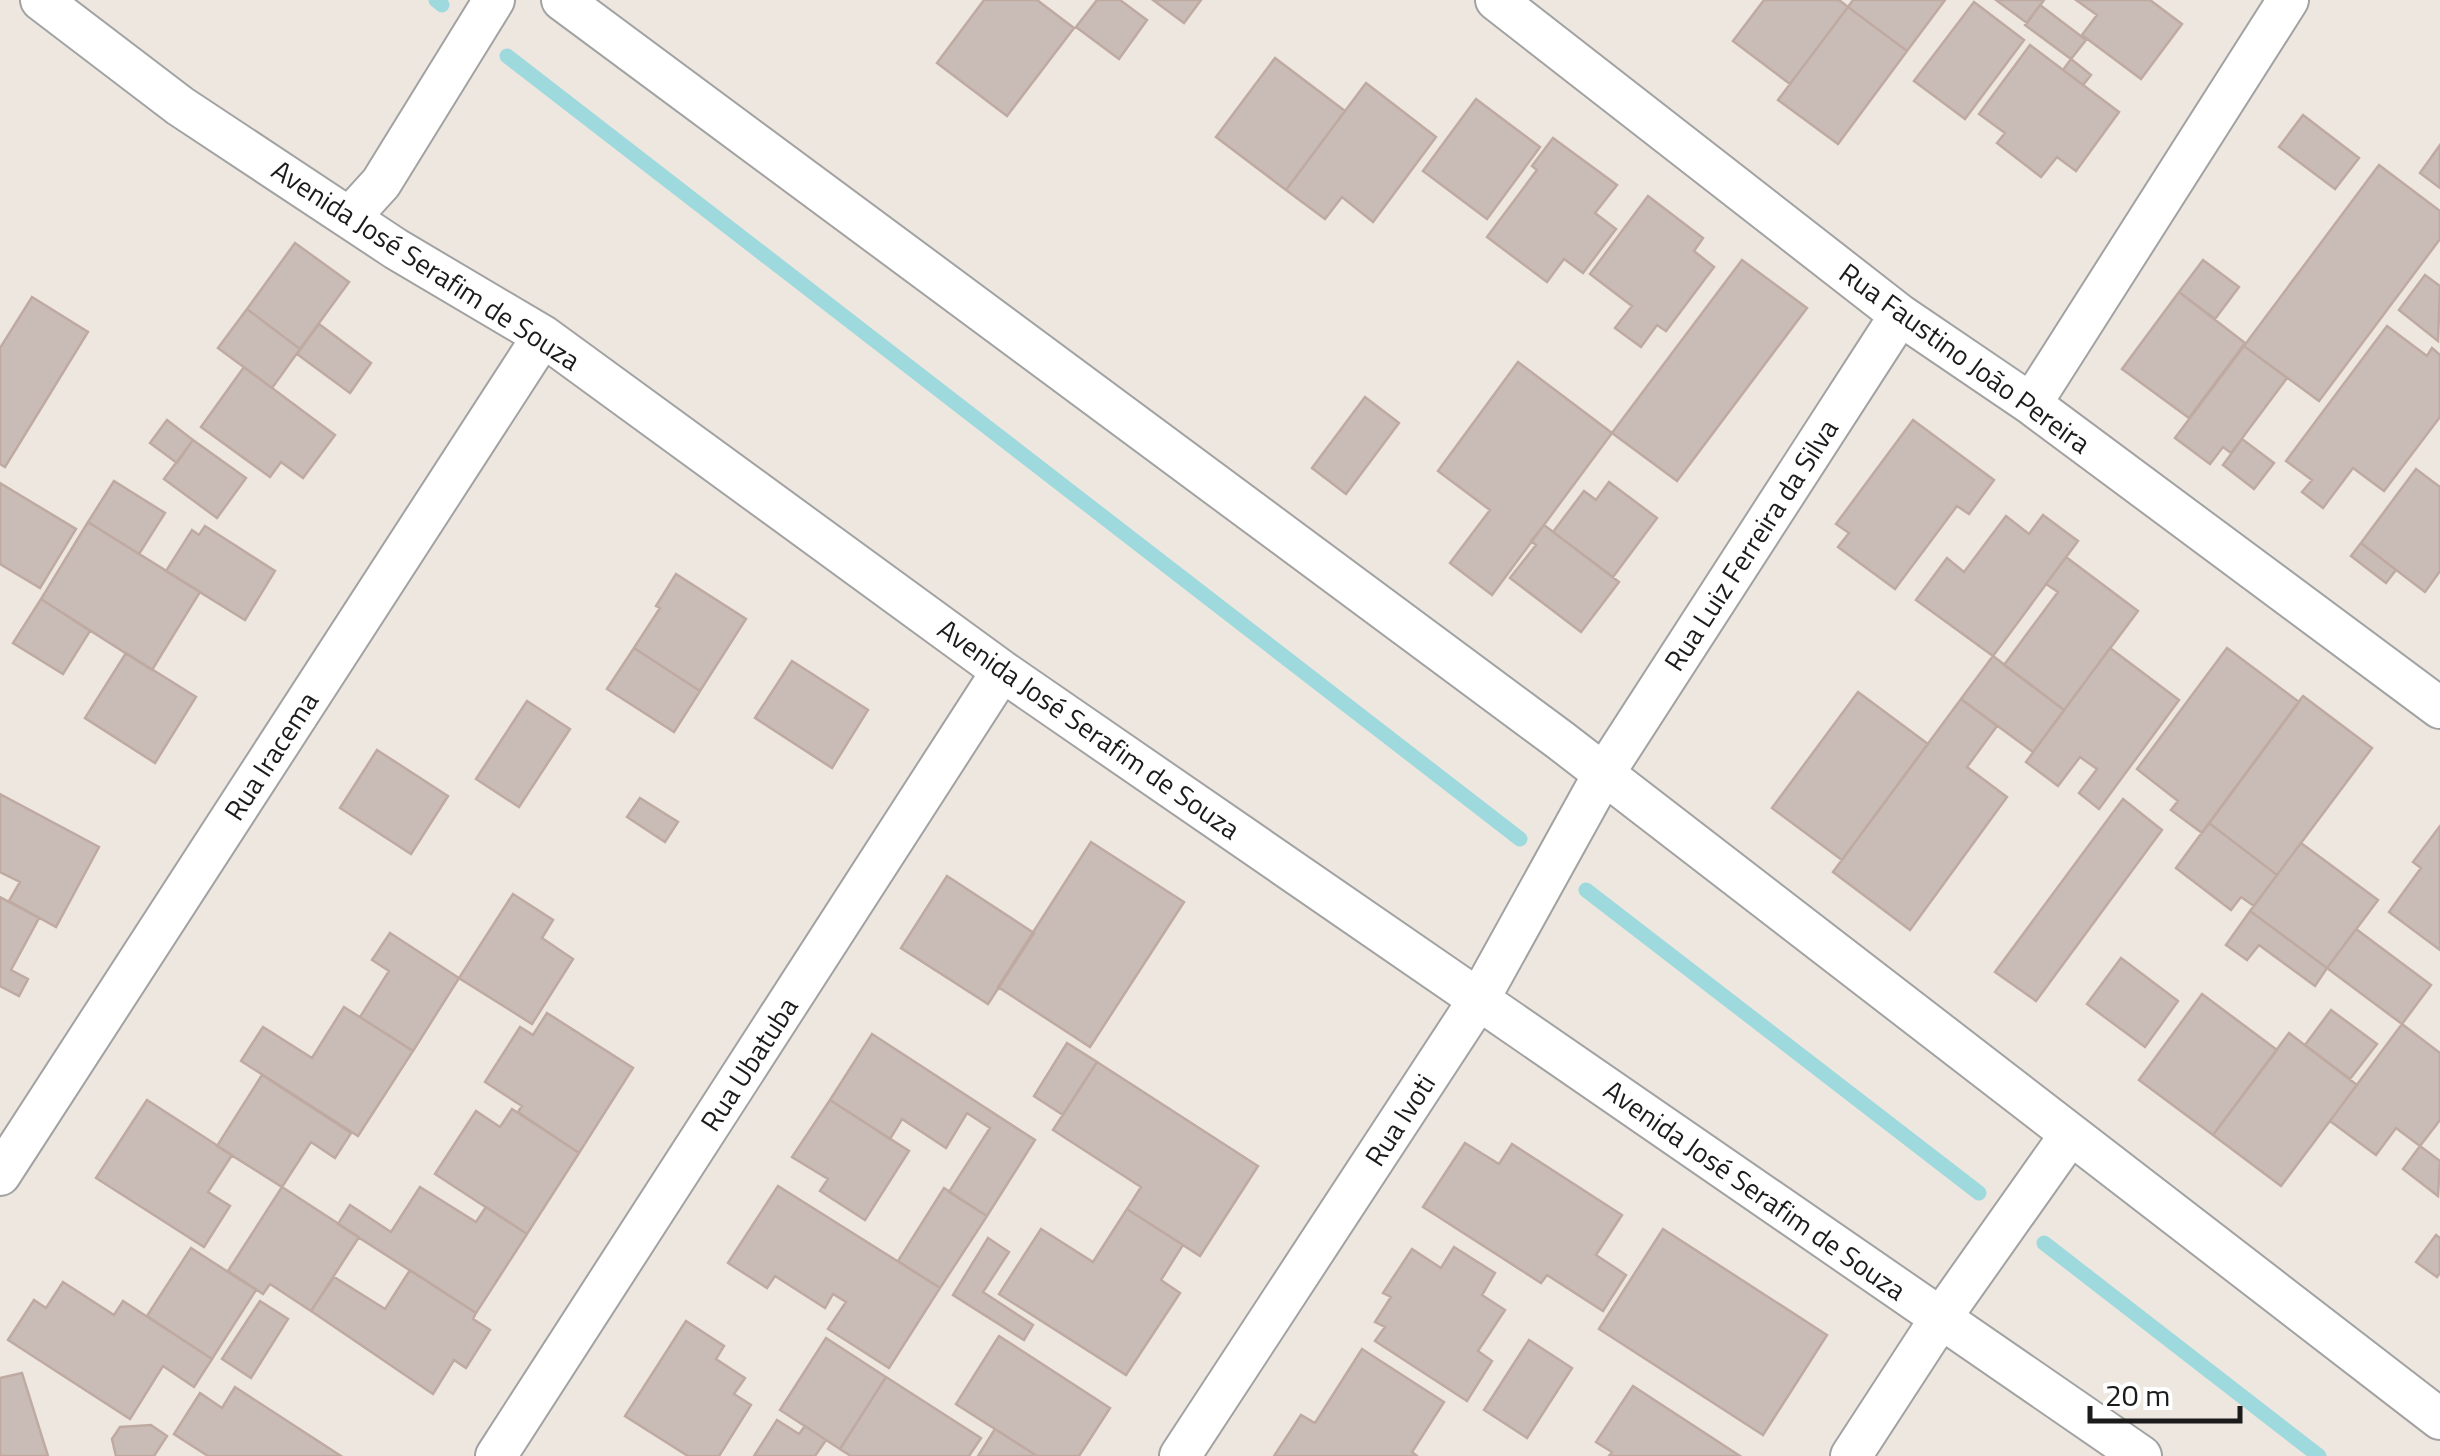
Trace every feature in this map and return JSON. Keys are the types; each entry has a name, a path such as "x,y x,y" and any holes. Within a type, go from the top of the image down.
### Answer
{"street":[{"name":"Avenida José Serafim de Souza","path":"40,0 180,106 396,249 542,336 1002,671 2140,1456"},
{"path":"351,216 381,183 494,0"},
{"path":"562,0 1602,775 2440,1419"},
{"name":"Rua Faustino João Pereira","path":"1496,0 1900,315 2031,404 2440,708"},
{"path":"2031,404 2288,0"},
{"name":"Rua Luiz Ferreira da Silva","path":"1602,775 1900,315"},
{"name":"Rua Iracema","path":"0,1175 542,336"},
{"name":"Rua Ubatuba","path":"496,1456 1002,671"},
{"name":"Rua Ivoti","path":"1180,1456 1480,999 1602,775"},
{"path":"1851,1456 1940,1319 2070,1135"}],"building":[{"path":"984,0 1037,0 1074,28 1007,116 937,63"},
{"path":"1097,0 1120,0 1147,20 1119,59 1076,27"},
{"path":"1153,0 1201,0 1184,23"},
{"path":"1764,0 1839,0 1848,7 1790,84 1733,41"},
{"path":"1853,0 1945,0 1907,51 1848,7"},
{"path":"1996,0 2044,0 2027,23"},
{"path":"2076,0 2150,0 2182,24 2141,79 2082,35 2097,15"},
{"path":"1974,2 2024,40 1965,119 1914,81"},
{"path":"2040,5 2086,40 2071,59 2025,25"},
{"path":"1848,7 1907,51 1838,144 1778,100"},
{"path":"2030,45 2119,112 2076,171 2057,157 2041,177 1997,143 2005,133 1979,114"},
{"path":"1275,58 1345,111 1286,190 1216,137"},
{"path":"2071,59 2091,75 2083,85 2063,70"},
{"path":"1366,83 1436,137 1373,222 1342,197 1325,219 1286,190"},
{"path":"1476,99 1540,147 1487,219 1423,171"},
{"path":"2303,115 2359,158 2335,189 2279,147"},
{"path":"1553,138 1617,185 1595,213 1616,229 1583,273 1564,259 1547,282 1487,237 1537,170 1532,166"},
{"path":"2440,145 2440,188 2420,173"},
{"path":"2379,165 2440,211 2440,239 2319,401 2244,346"},
{"path":"1648,196 1703,238 1694,251 1714,267 1666,331 1657,325 1641,347 1615,328 1632,306 1590,274"},
{"path":"295,243 349,282 300,349 247,309"},
{"path":"1742,260 1807,308 1677,481 1612,433"},
{"path":"2203,260 2239,287 2215,319 2179,292"},
{"path":"2425,275 2440,286 2438,341 2399,310"},
{"path":"2179,292 2245,343 2189,418 2122,369"},
{"path":"32,297 88,332 5,467 0,464 0,348"},
{"path":"247,309 300,349 272,388 218,348"},
{"path":"319,324 371,363 350,393 297,354"},
{"path":"2387,326 2427,356 2432,348 2440,355 2440,417 2384,491 2353,468 2323,508 2302,492 2312,480 2286,461"},
{"path":"2244,346 2287,378 2231,453 2223,447 2210,464 2175,438"},
{"path":"1518,362 1612,433 1492,595 1450,563 1490,510 1438,471"},
{"path":"244,367 335,435 303,478 281,462 270,477 201,427"},
{"path":"1365,397 1399,423 1346,494 1312,468"},
{"path":"167,420 193,440 177,463 150,443"},
{"path":"1913,420 1994,480 1969,514 1957,506 1895,589 1838,547 1849,533 1836,524"},
{"path":"2242,439 2274,463 2254,489 2223,465"},
{"path":"193,440 246,478 217,518 164,479"},
{"path":"2416,469 2440,487 2440,571 2425,592 2361,543"},
{"path":"114,481 165,513 139,554 88,522"},
{"path":"1609,482 1657,518 1613,577 1553,532 1584,491 1596,500"},
{"path":"0,483 76,529 40,588 0,564"},
{"path":"2043,515 2078,541 1993,656 1916,600 1947,558 1964,572 2006,516 2029,534"},
{"path":"88,522 200,592 152,670 41,599"},
{"path":"1544,525 1619,582 1581,632 1510,578 1536,545 1531,541"},
{"path":"205,526 275,571 245,620 166,571 192,530 199,535"},
{"path":"2361,543 2396,570 2386,583 2351,556"},
{"path":"2066,557 2138,611 2064,710 2004,665 2058,592 2046,584"},
{"path":"676,574 746,619 700,691 634,648"},
{"path":"41,599 90,631 63,674 13,643"},
{"path":"634,648 700,691 674,732 607,689"},
{"path":"2110,648 2179,700 2099,809 2079,793 2097,769 2080,757 2058,786 2026,762"},
{"path":"2227,648 2299,702 2202,833 2171,810 2178,801 2137,769"},
{"path":"126,653 196,697 155,763 85,718"},
{"path":"1993,656 2064,710 2033,752 1961,699"},
{"path":"792,661 868,710 832,768 755,718"},
{"path":"1858,692 1928,744 1842,860 1772,808"},
{"path":"2303,696 2372,748 2277,875 2209,823"},
{"path":"1961,699 1997,726 1967,767 2007,797 1910,930 1833,872"},
{"path":"527,701 570,729 519,807 476,779"},
{"path":"377,750 448,796 411,854 340,808"},
{"path":"0,794 99,847 56,927 9,901 20,882 0,872"},
{"path":"640,798 678,822 665,842 627,817"},
{"path":"2123,799 2162,830 2036,1001 1995,972"},
{"path":"2209,823 2277,875 2254,906 2241,897 2231,910 2176,868"},
{"path":"2440,826 2440,950 2389,912 2421,868 2413,862"},
{"path":"1091,842 1184,902 1090,1047 998,987"},
{"path":"2301,843 2378,900 2327,968 2250,911"},
{"path":"947,876 1034,933 988,1004 901,948"},
{"path":"513,894 553,920 542,938 573,959 532,1024 459,978"},
{"path":"0,897 39,918 11,970 28,979 19,996 0,986"},
{"path":"2250,911 2327,968 2315,986 2259,945 2247,960 2226,945"},
{"path":"2356,929 2431,985 2402,1024 2327,968"},
{"path":"390,933 459,978 413,1051 360,1017 389,971 372,960"},
{"path":"2121,958 2178,1001 2145,1047 2087,1004"},
{"path":"2202,994 2277,1050 2213,1135 2139,1080"},
{"path":"344,1007 413,1051 358,1136 241,1061 263,1027 312,1058"},
{"path":"2331,1010 2377,1044 2350,1079 2305,1045"},
{"path":"547,1013 633,1068 579,1153 518,1112 522,1106 485,1082 520,1027 533,1035"},
{"path":"2402,1024 2440,1053 2440,1120 2420,1146 2396,1128 2376,1155 2330,1121"},
{"path":"2289,1033 2357,1085 2281,1186 2213,1135"},
{"path":"872,1034 1035,1140 987,1216 949,1192 990,1128 967,1113 946,1148 902,1119 890,1139 830,1100"},
{"path":"1067,1043 1097,1062 1063,1115 1034,1096"},
{"path":"1097,1062 1258,1166 1200,1256 1127,1209 1141,1187 1053,1130"},
{"path":"262,1075 351,1133 335,1158 311,1142 282,1187 217,1146"},
{"path":"147,1100 232,1155 208,1192 230,1206 204,1247 96,1178"},
{"path":"830,1100 909,1151 865,1220 820,1191 828,1179 792,1157"},
{"path":"512,1109 579,1153 527,1234 435,1174 476,1111 500,1127"},
{"path":"1465,1143 1499,1164 1512,1144 1622,1215 1596,1255 1626,1275 1603,1311 1547,1275 1541,1283 1423,1207"},
{"path":"2420,1146 2440,1161 2438,1196 2403,1169"},
{"path":"778,1186 940,1288 889,1368 828,1329 846,1302 833,1294 825,1308 775,1276 767,1288 728,1263"},
{"path":"282,1187 359,1237 311,1311 270,1284 263,1294 228,1271"},
{"path":"420,1187 476,1222 486,1207 527,1234 476,1313 338,1224 350,1205 391,1232"},
{"path":"944,1188 987,1216 940,1288 898,1261"},
{"path":"1127,1209 1183,1245 1161,1280 1180,1293 1126,1375 999,1294 1041,1229 1093,1262"},
{"path":"1663,1229 1827,1335 1763,1435 1599,1329"},
{"path":"2436,1235 2440,1238 2437,1277 2416,1262"},
{"path":"988,1238 1009,1252 983,1292 1033,1325 1024,1340 953,1295"},
{"path":"1454,1247 1495,1273 1482,1295 1505,1310 1478,1351 1492,1361 1467,1401 1375,1341 1385,1327 1375,1322 1391,1297 1383,1293 1412,1249 1441,1268"},
{"path":"191,1248 256,1290 212,1359 147,1316"},
{"path":"410,1270 476,1313 473,1319 490,1330 466,1368 454,1360 433,1394 311,1311 334,1277 385,1309"},
{"path":"63,1282 114,1315 123,1301 212,1359 194,1387 163,1366 130,1419 8,1340 34,1300 46,1308"},
{"path":"260,1301 288,1319 251,1378 222,1359"},
{"path":"686,1321 724,1346 716,1359 745,1378 734,1394 751,1405 719,1456 688,1456 625,1416"},
{"path":"999,1336 1110,1408 1079,1456 1037,1456 956,1404"},
{"path":"826,1338 886,1377 840,1449 780,1410"},
{"path":"1529,1340 1572,1368 1527,1438 1484,1410"},
{"path":"1362,1349 1444,1402 1412,1452 1417,1456 1274,1456 1301,1415 1315,1423"},
{"path":"22,1373 48,1456 0,1456 0,1378"},
{"path":"886,1377 981,1438 969,1456 851,1456 840,1449"},
{"path":"1633,1386 1740,1456 1609,1456 1612,1452 1596,1442"},
{"path":"235,1387 341,1456 208,1456 174,1434 200,1393 222,1408"},
{"path":"777,1420 799,1434 805,1426 826,1440 815,1456 754,1456"},
{"path":"151,1425 167,1436 154,1456 116,1456 112,1439 120,1427"},
{"path":"995,1429 1037,1456 978,1456"}],"waterway":[{"path":"436,0 442,5"},
{"path":"507,56 1520,839"},
{"path":"1586,890 1979,1193"},
{"path":"2044,1243 2319,1456"}]}
